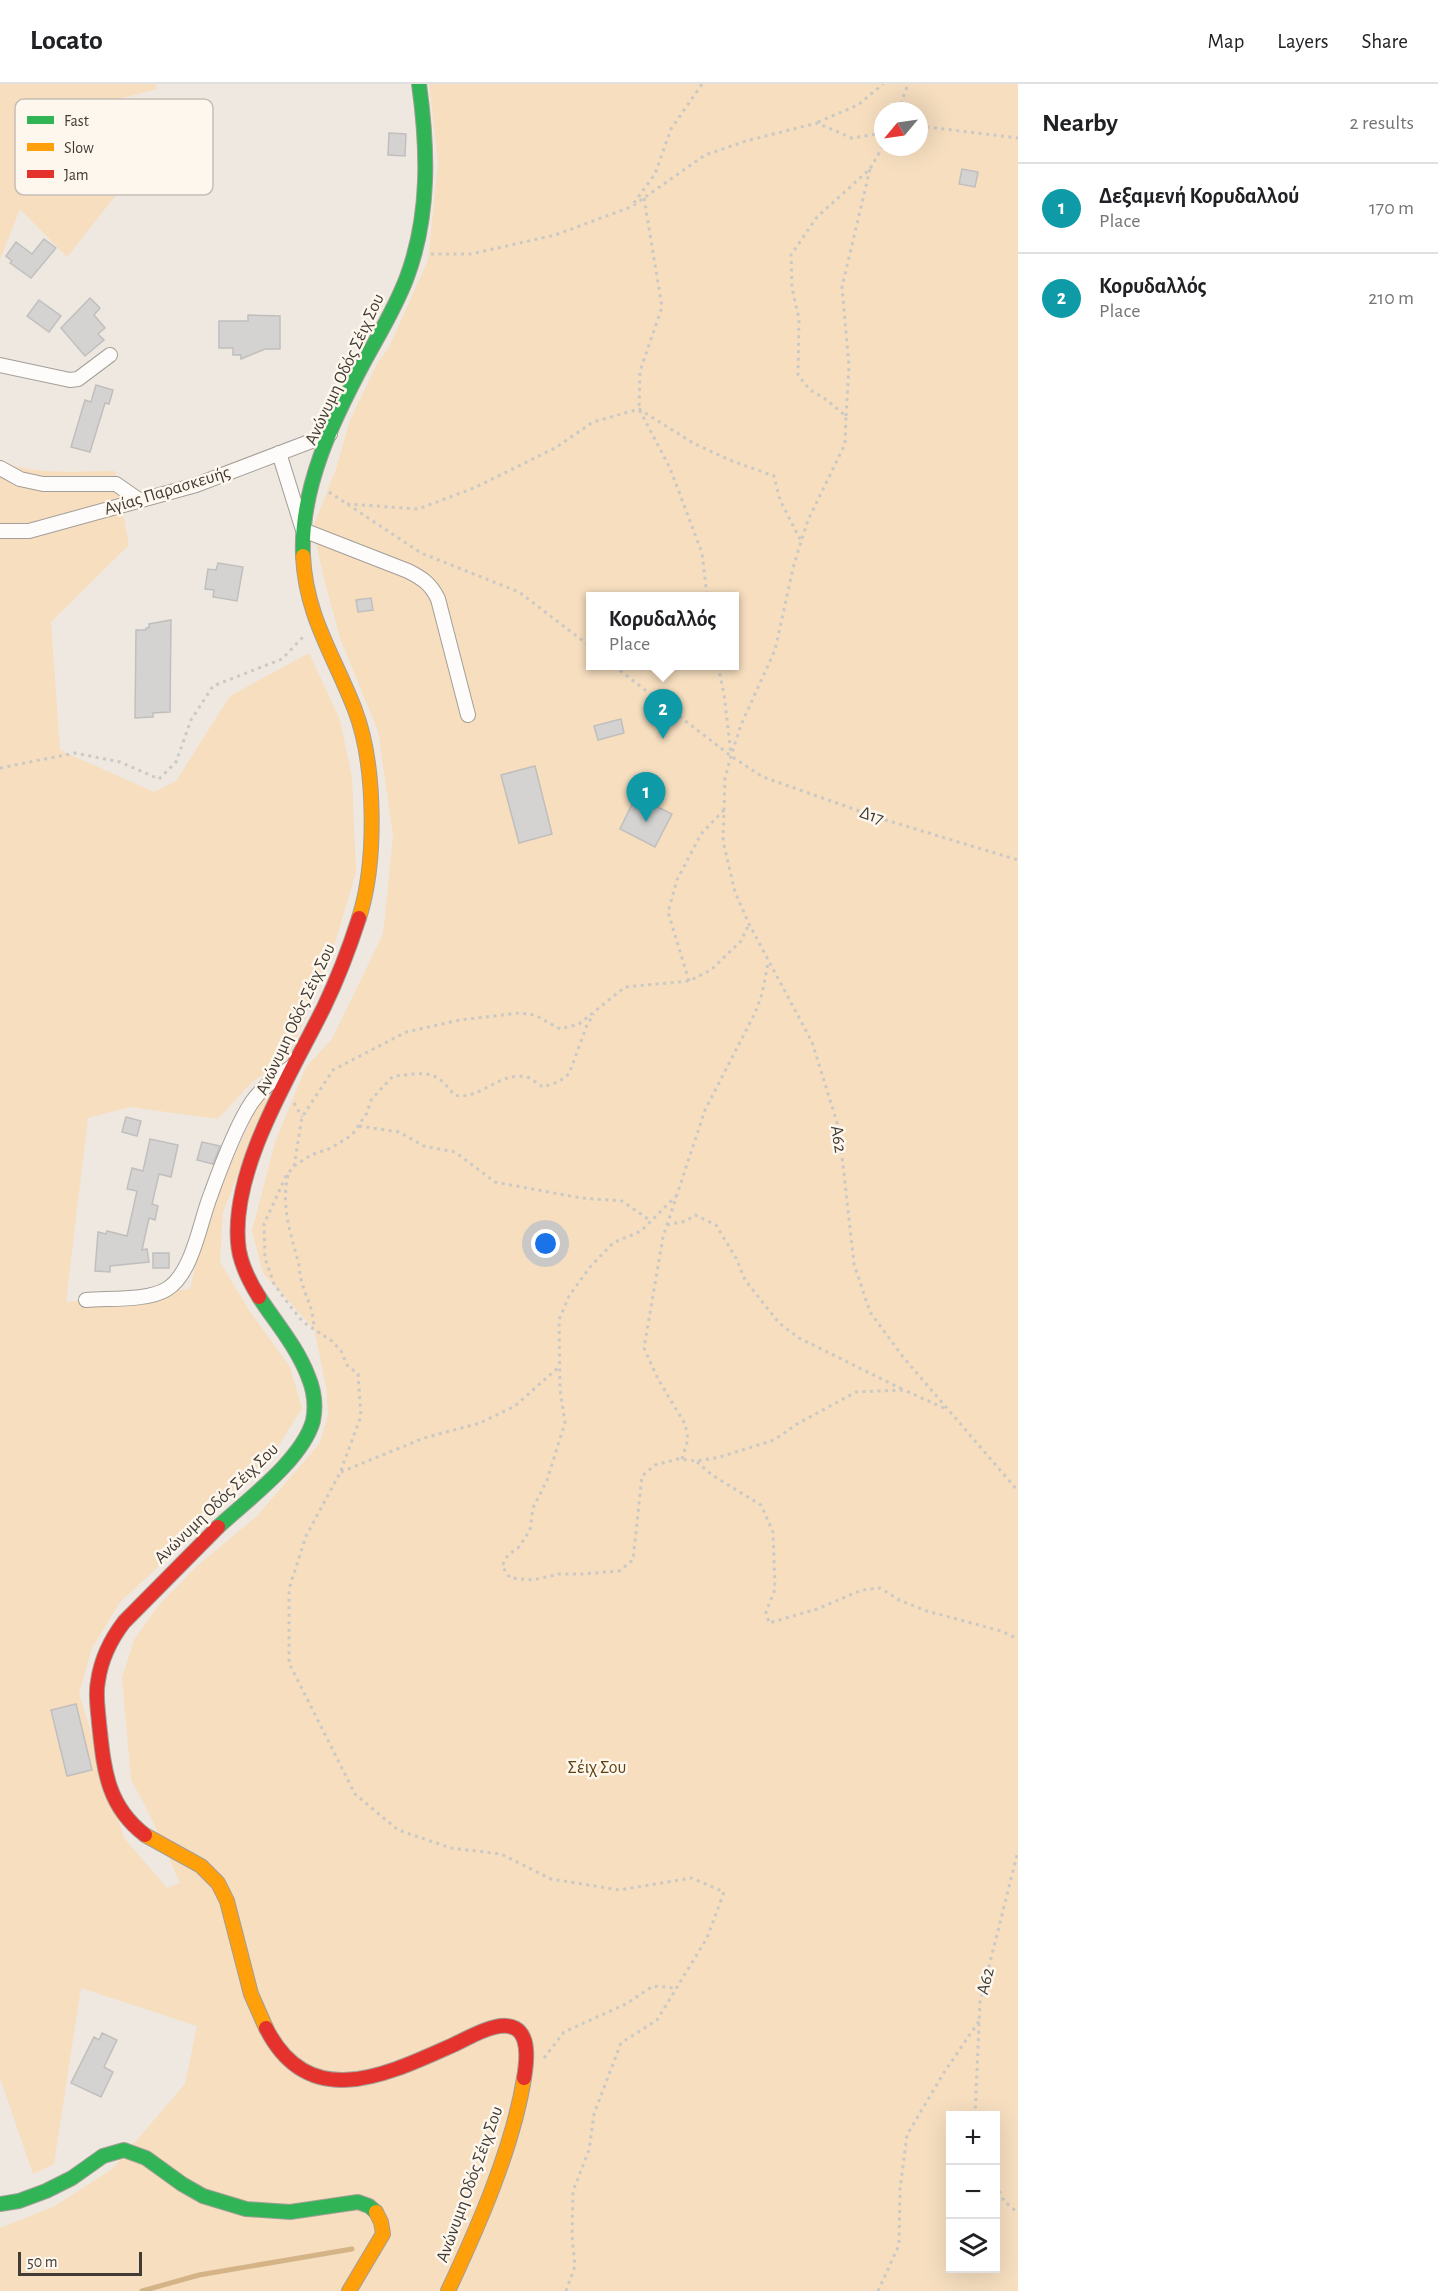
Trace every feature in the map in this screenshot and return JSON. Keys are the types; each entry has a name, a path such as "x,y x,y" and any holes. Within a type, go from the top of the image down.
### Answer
{"street":[{"name":"Ανώνυμη Οδός Σέιχ Σου","path":"419,84 426,130 426,182 421,228 411,268 392,312 363,363 330,434 303,530 304,584 314,621 345,687 362,732 371,836 369,874 358,925 334,984 293,1066 250,1162 240,1207 237,1247 249,1282 306,1370 315,1394 313,1420 300,1446 276,1473 176,1566 116,1632 97,1686 103,1769 113,1797 126,1818 140,1833 212,1875 223,1890 247,1984 265,2028 280,2052 298,2070 325,2080 362,2078 400,2067 494,2027 506,2025 518,2030 524,2037 527,2059 520,2097 500,2163 463,2260 448,2291"},
{"path":"0,365 70,380 78,379 110,355"},
{"name":"Αγίας Παρασκευής","path":"0,531 29,531 196,484 330,434"},
{"path":"279,453 303,530 408,571 423,579 433,589 468,715"},
{"path":"0,468 20,479 43,484 116,484 139,500"},
{"path":"86,1300 146,1296 170,1287 181,1276 211,1192 251,1103 264,1087 293,1066"},
{"path":"0,2204 13,2203 47,2192 105,2156 124,2150 139,2154 183,2185 213,2201 247,2210 308,2213 358,2202 374,2209 380,2216 383,2234 349,2291"}],"path":[{"path":"632,207 655,174 671,129 702,84"},
{"path":"414,253 471,254 555,235 632,207 705,155 746,141 817,123 858,105 883,84"},
{"path":"901,102 908,84"},
{"path":"817,123 852,138 874,134"},
{"path":"928,127 1018,138"},
{"path":"731,756 741,725 775,650 794,564 808,520 845,444 849,366 842,287 870,169 877,156"},
{"path":"846,416 810,390 798,375 799,319 792,288 791,255 817,217 870,169"},
{"path":"644,198 662,307 640,371 639,409 670,468 702,553 706,592"},
{"path":"347,504 418,509 474,488 555,448 593,422 639,409 693,443 774,477 780,500 802,543"},
{"path":"315,482 421,553 519,592 586,644"},
{"path":"0,768 75,753 120,762 159,779 176,762 191,720 213,686 282,660 298,644 314,621"},
{"name":"Δ17","path":"619,670 731,756 763,777 879,818 1018,860"},
{"path":"719,670 731,756"},
{"name":"Α62","path":"731,756 725,778 723,841 735,892 749,924 812,1042 839,1129 854,1263 870,1312 903,1358 1018,1491"},
{"path":"689,981 668,912 677,880 701,834 724,810"},
{"path":"294,1166 303,1117 333,1070 406,1032 460,1020 519,1014 535,1016 560,1029 579,1024 625,987 689,981 711,970 741,941 749,924"},
{"path":"681,1459 688,1439 685,1424 658,1379 644,1348 663,1237 705,1110 755,1013 762,994 769,961"},
{"path":"566,2291 575,2266 572,2236 573,2191 589,2150 594,2114 621,2043 657,2020 707,1938 724,1892 692,1878 619,1890 551,1879 501,1854 451,1848 398,1830 355,1794 289,1662 289,1589 306,1536 339,1473 361,1416 358,1374 347,1365 341,1351 332,1341 303,1322 274,1284 265,1258 264,1224 274,1198 294,1166 352,1135 367,1113 371,1100 393,1076 433,1074 444,1081 454,1095 462,1097 500,1080 513,1077 528,1077 543,1087 560,1081 569,1074 587,1025 594,1013"},
{"path":"359,1125 399,1132 424,1146 455,1152 495,1182 572,1197 622,1201 651,1221"},
{"path":"288,1173 284,1199 287,1222 299,1264 300,1277 312,1306 314,1329"},
{"path":"677,1195 640,1231 613,1243 569,1296 559,1320 560,1389 565,1423 547,1480 533,1508 530,1530 519,1547 507,1555 502,1566 510,1578 533,1580 559,1574 619,1570 633,1560 642,1476 655,1465 681,1459 697,1461 720,1457 774,1440 797,1424 856,1392 904,1390"},
{"path":"667,1225 686,1221 695,1215 716,1225 736,1258 745,1280 779,1323 798,1338 948,1409"},
{"path":"339,1473 424,1438 480,1423 515,1406 560,1366"},
{"path":"697,1461 712,1475 761,1505 773,1532 775,1589 766,1612 769,1623 817,1609 862,1590 880,1588 899,1600 927,1611 1001,1630 1018,1639"},
{"name":"Α62","path":"975,2111 980,2002 1018,1851"},
{"path":"527,2059 544,2058 564,2032 626,2004 653,1986 677,1988"},
{"path":"878,2291 899,2245 900,2189 907,2135 943,2074 980,2021"},
{"path":"1000,2192 1004,2201 1018,2213"}],"green space":[{"path":"0,84 156,84 157,89 123,99 15,99 15,195 116,195 67,257 20,209 0,260"},
{"name":"Σέιχ Σου","path":"429,84 1018,84 1018,2291 0,2291 0,2228 55,2206 112,2169 185,2084 197,2026 81,1988 54,2164 33,2174 0,2078 0,459 24,468 39,470 115,471 129,545 51,622 60,750 154,792 176,781 230,696 309,653 340,720 352,778 356,872 332,953 289,1056 251,1083 218,1119 130,1107 88,1118 66,1302 190,1289 208,1213 267,1085 273,1086 223,1212 220,1262 249,1310 290,1367 302,1408 279,1445 174,1552 120,1602 92,1648 79,1694 124,1838 167,1888 180,1883 149,1813 131,1780 122,1678 134,1640 158,1606 196,1567 257,1516 320,1443 328,1414 326,1386 314,1329 263,1273 252,1231 275,1142 306,1067 332,1039 383,934 393,836 378,731 340,638 313,527 336,469 350,420 377,364 389,347 428,260 438,163"}],"building":[{"path":"389,133 406,134 405,156 388,155"},
{"path":"962,169 978,172 975,187 959,184"},
{"path":"44,239 56,248 31,278 10,263 12,261 6,256 16,242 32,254"},
{"path":"90,298 100,308 94,315 105,328 98,334 104,340 85,356 61,328"},
{"path":"39,300 61,316 49,332 27,316"},
{"path":"248,315 280,316 280,349 265,349 241,359 241,355 233,355 233,348 219,348 219,321 248,321"},
{"path":"96,385 113,390 109,404 105,403 90,452 71,447 85,400 91,402"},
{"path":"218,563 243,567 237,601 213,597 214,590 205,589 208,569 216,570"},
{"path":"371,598 373,610 358,612 356,600"},
{"path":"171,620 170,712 153,713 153,717 135,718 136,630 146,630 149,624"},
{"path":"621,719 624,733 598,740 594,726"},
{"path":"535,766 552,834 519,843 501,775"},
{"path":"636,796 672,814 655,847 620,829"},
{"path":"126,1117 141,1121 137,1136 122,1132"},
{"path":"150,1139 178,1145 171,1177 159,1174 152,1204 158,1206 155,1220 149,1218 142,1250 147,1249 149,1262 110,1266 110,1272 95,1271 98,1232 106,1234 107,1231 127,1236 137,1191 127,1189 132,1168 143,1171"},
{"path":"202,1142 220,1146 213,1164 197,1160"},
{"path":"153,1253 169,1253 169,1268 153,1268"},
{"path":"76,1704 92,1770 67,1776 51,1710"},
{"path":"102,2033 117,2040 104,2067 113,2072 101,2097 71,2083 94,2037 99,2040"}],"waterway":[{"path":"142,2291 199,2275 352,2249"}],"traffic: fast":[{"path":"303,556 303,531 307,505 321,455 341,407 398,299 407,277 420,230 425,157 419,84"},
{"path":"218,1527 286,1465 307,1436 313,1421 313,1392 310,1381 292,1345 259,1297"},
{"path":"0,2204 19,2201 46,2191 72,2178 103,2156 124,2150 146,2158 203,2196 246,2209 290,2212 358,2202 369,2206 376,2212"}],"traffic: slow":[{"path":"303,556 305,578 315,617 355,710 367,758 372,814 371,842 369,870 359,918"},
{"path":"145,1835 201,1866 218,1883 227,1901 251,1994 266,2028"},
{"path":"448,2291 471,2241 503,2159 512,2132 524,2078"},
{"path":"349,2291 383,2234 376,2212"}],"traffic: jam":[{"path":"259,1297 245,1271 238,1242 239,1213 244,1183 266,1122 329,996 359,918"},
{"path":"145,1835 122,1811 109,1785 97,1707 99,1673 107,1650 124,1622 218,1527"},
{"path":"266,2028 284,2054 304,2071 326,2079 350,2080 402,2067 484,2030 507,2026 515,2028 524,2041 526,2050 524,2078"}],"place":[{"name":"Κορυδαλλός","path":"663,739"},
{"name":"Δεξαμενή Κορυδαλλού","path":"646,822"}]}
